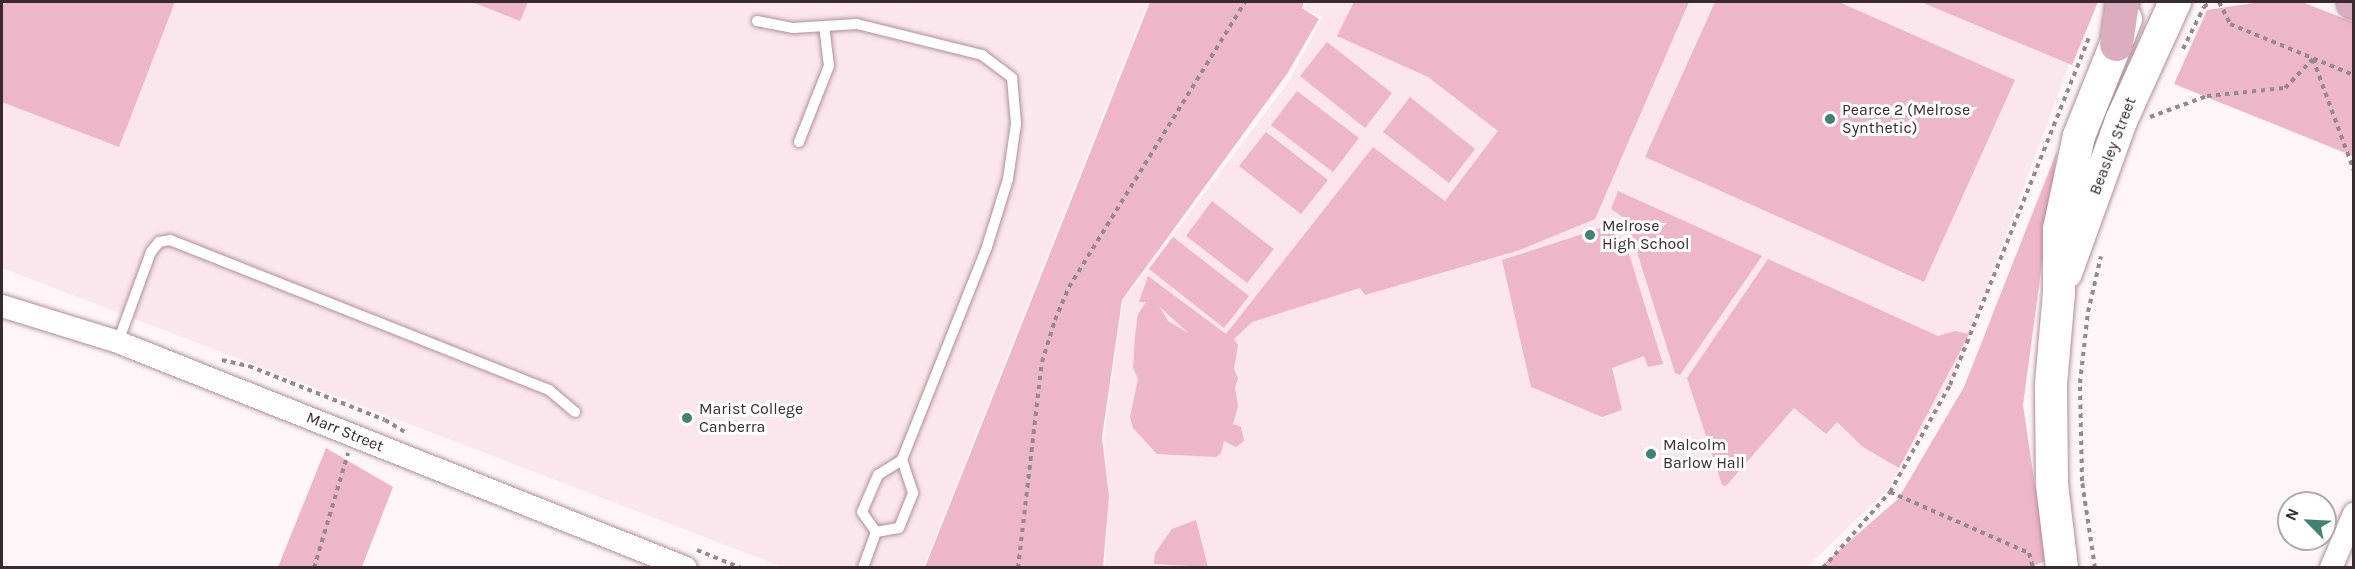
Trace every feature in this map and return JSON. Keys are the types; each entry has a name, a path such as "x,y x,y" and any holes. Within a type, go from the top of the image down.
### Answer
{"main road":[{"path":"2105,34 2122,2"},
{"name":"Beasley Street","path":"2062,567 2052,484 2051,384 2059,293 2059,229 2079,136 2105,34 2133,2"},
{"name":"Beasley Street","path":"2059,293 2121,121 2175,2"}],"street":[{"name":"Marr Street","path":"2,306 118,342 686,567"},
{"path":"2331,567 2354,514"}],"lane":[{"path":"758,21 793,28 824,28 857,24 982,55 1012,78 1016,124 1008,179 987,247 902,460 878,475 862,512 876,532"},
{"path":"799,142 829,66 824,28"},
{"path":"118,342 151,252 159,242 170,240 549,390 575,412"},
{"path":"876,532 899,528 913,493 902,460"},
{"path":"863,567 876,532"}],"path":[{"path":"1018,567 1042,362 1055,320 1070,287 1245,2"},
{"path":"2179,57 2204,7 2211,2"},
{"path":"2219,2 2230,24 2354,75"},
{"path":"1823,567 1890,492 1950,385 2105,34"},
{"path":"2150,117 2207,96 2285,88 2313,58"},
{"path":"2313,58 2354,171"},
{"path":"2145,128 2154,107"},
{"path":"2095,567 2082,481 2080,382 2088,312 2102,253"},
{"path":"314,567 361,411"},
{"path":"1890,492 2030,552 2033,567"}],"shaded area":[{"name":"Marist College Canberra","path":"2,2 1148,2 923,568 783,567 2,268"},
{"path":"2,2 175,2 119,147 2,102"},
{"path":"472,2 528,2 520,21"},
{"path":"1150,2 1304,2 1302,8 1319,19 1287,74 1122,300 1102,437 1109,497 1103,567 925,567"},
{"name":"Melrose High School","path":"1308,2 2092,2 1957,367 1887,490 1807,567 1105,568 1109,497 1104,438 1123,301 1290,80 1322,17 1305,9"},
{"path":"1354,2 1689,2 1595,219 1520,250 1365,295 1360,288 1252,322 1234,339 1238,345 1234,369 1238,378 1235,388 1238,406 1233,424 1241,427 1244,441 1236,447 1224,441 1221,453 1216,457 1157,454 1133,428 1130,417 1138,379 1133,368 1135,335 1138,314 1146,302 1139,302 1148,276 1226,334 1373,147 1445,201 1498,131 1428,77 1337,36","holes":["1159,306 1188,333 1168,321"]},
{"name":"Pearce 2 (Melrose Synthetic)","path":"1715,2 1839,2 2015,80 1924,282 1645,157"},
{"path":"1921,2 2098,2 2072,65"},
{"path":"2260,2 2302,2 2353,22 2353,156 2174,84 2207,10"},
{"path":"1327,42 1392,93 1365,128 1300,76"},
{"path":"1297,91 1359,138 1333,172 1271,125"},
{"path":"1410,97 1475,149 1449,183 1383,132"},
{"path":"1266,132 1328,180 1301,214 1239,166"},
{"path":"2057,151 2023,405 2046,561 2028,568 1819,568 1898,499 1964,387"},
{"path":"1618,191 1762,256 1680,375 1675,373 1627,220 1611,209"},
{"path":"1212,201 1274,249 1247,283 1186,236"},
{"path":"1604,227 1625,241 1663,364 1648,367 1644,356 1612,368 1622,410 1602,417 1531,387 1502,260"},
{"path":"1173,237 1249,296 1224,328 1149,269"},
{"path":"1768,259 1938,336 1955,331 1969,334 1899,468 1863,447 1837,422 1826,434 1794,408 1726,486 1722,485 1687,378"},
{"path":"326,448 393,487 362,567 278,567"},
{"path":"1196,520 1208,567 1154,564 1155,553 1172,529"}],"place":[{"name":"Pearce 2 (Melrose Synthetic)","path":"1830,119"},
{"name":"Melrose High School","path":"1590,235"},
{"name":"Marist College Canberra","path":"687,418"},
{"name":"Malcolm Barlow Hall","path":"1651,454"}]}
